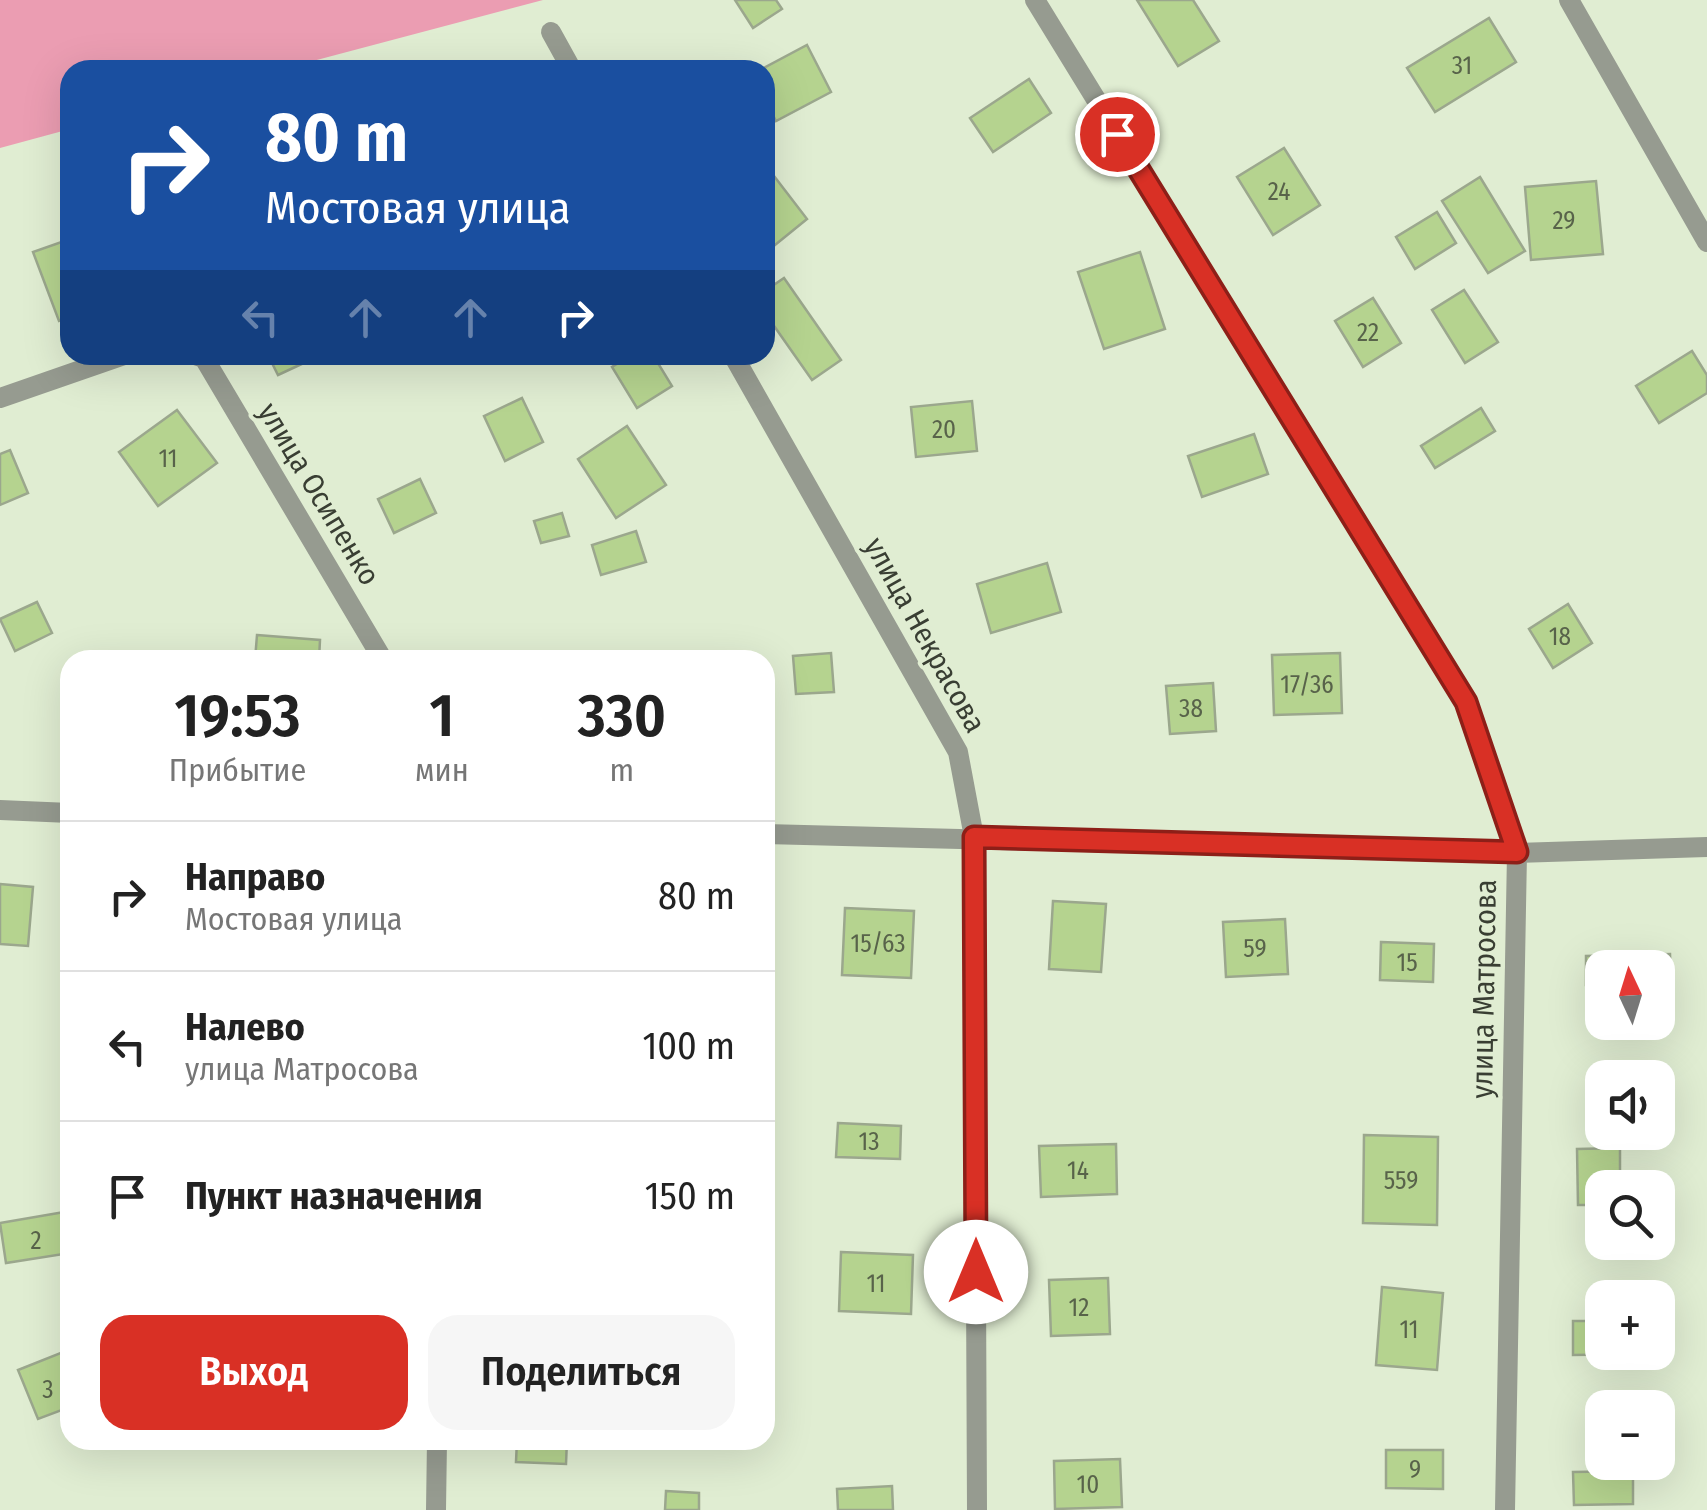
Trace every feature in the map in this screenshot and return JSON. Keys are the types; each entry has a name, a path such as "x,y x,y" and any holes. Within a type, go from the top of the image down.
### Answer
{"street":[{"name":"улица Матросова","path":"1035,0 1466,702 1517,852 1505,1510"},
{"path":"1569,0 1707,242"},
{"path":"551,32 566,60"},
{"path":"0,398 95,365"},
{"name":"улица Осипенко","path":"204,365 377,650"},
{"name":"улица Некрасова","path":"739,365 958,752 974,837 976,1510"},
{"path":"0,810 60,813"},
{"path":"775,834 1517,852 1707,847"},
{"path":"436,1510 437,1450"}],"shaded area":[{"path":"0,0 543,0 317,60 60,60 60,132 0,148"}],"building":[{"path":"735,0 776,0 782,9 753,28"},
{"path":"1137,0 1193,0 1219,41 1178,66"},
{"path":"1489,18 1516,62 1435,112 1407,68"},
{"path":"807,45 831,92 776,121 775,62"},
{"path":"1029,79 1051,113 993,152 970,118"},
{"path":"1284,148 1320,205 1273,235 1237,177"},
{"path":"775,177 807,219 775,245"},
{"path":"1480,177 1525,251 1488,273 1442,201"},
{"path":"1596,181 1603,254 1531,260 1525,187"},
{"path":"1437,212 1456,243 1415,269 1396,237"},
{"path":"60,243 60,321 59,321 33,252"},
{"path":"1140,252 1165,329 1104,349 1078,272"},
{"path":"784,278 841,360 812,380 775,327 775,284"},
{"path":"1464,290 1498,342 1465,363 1432,310"},
{"path":"1373,298 1401,343 1363,367 1335,321"},
{"path":"1692,351 1707,375 1707,393 1659,423 1636,386"},
{"path":"273,365 300,365 278,375"},
{"path":"659,365 672,386 637,408 612,367"},
{"path":"522,398 543,442 505,461 484,416"},
{"path":"972,401 977,451 916,457 911,407"},
{"path":"1481,408 1495,431 1435,468 1421,446"},
{"path":"177,410 217,463 158,506 119,452"},
{"path":"627,426 666,485 616,518 578,459"},
{"path":"1254,434 1268,474 1202,497 1188,456"},
{"path":"10,450 28,493 0,505 0,454"},
{"path":"420,479 436,513 394,533 378,499"},
{"path":"562,513 569,536 541,543 534,521"},
{"path":"636,531 646,562 601,575 592,545"},
{"path":"1047,563 1061,612 991,633 977,584"},
{"path":"37,602 52,633 15,651 0,619"},
{"path":"1568,604 1592,643 1553,668 1529,629"},
{"path":"257,635 320,640 320,650 256,650"},
{"path":"831,653 834,692 796,694 793,656"},
{"path":"1340,653 1342,713 1274,715 1272,655"},
{"path":"1213,683 1216,731 1170,734 1166,686"},
{"path":"0,884 33,887 28,946 0,944"},
{"path":"1053,901 1106,904 1101,972 1049,969"},
{"path":"845,908 914,911 911,978 842,975"},
{"path":"1285,919 1288,974 1226,977 1223,922"},
{"path":"1381,942 1434,944 1433,982 1380,980"},
{"path":"838,1123 901,1126 900,1159 836,1157"},
{"path":"1364,1135 1438,1137 1437,1225 1363,1223"},
{"path":"1116,1144 1117,1194 1041,1197 1039,1146"},
{"path":"1577,1149 1620,1150 1620,1170 1585,1170 1585,1205 1578,1205"},
{"path":"60,1213 60,1255 6,1263 0,1223"},
{"path":"841,1252 913,1255 911,1314 839,1311"},
{"path":"1108,1278 1110,1334 1051,1336 1049,1280"},
{"path":"1382,1287 1443,1293 1437,1370 1376,1365"},
{"path":"1573,1321 1585,1321 1585,1355 1573,1355"},
{"path":"60,1353 60,1411 38,1419 18,1370"},
{"path":"517,1450 567,1450 566,1464 516,1462"},
{"path":"1386,1450 1443,1450 1443,1489 1386,1488"},
{"path":"1120,1459 1122,1507 1055,1509 1054,1461"},
{"path":"1573,1472 1585,1472 1585,1480 1633,1480 1633,1504 1574,1505"},
{"path":"892,1486 893,1510 838,1510 837,1489"},
{"path":"666,1491 699,1493 699,1510 665,1510"}],"route":[{"path":"976,1272 974,837 1517,852 1466,702 1117,134"}]}
